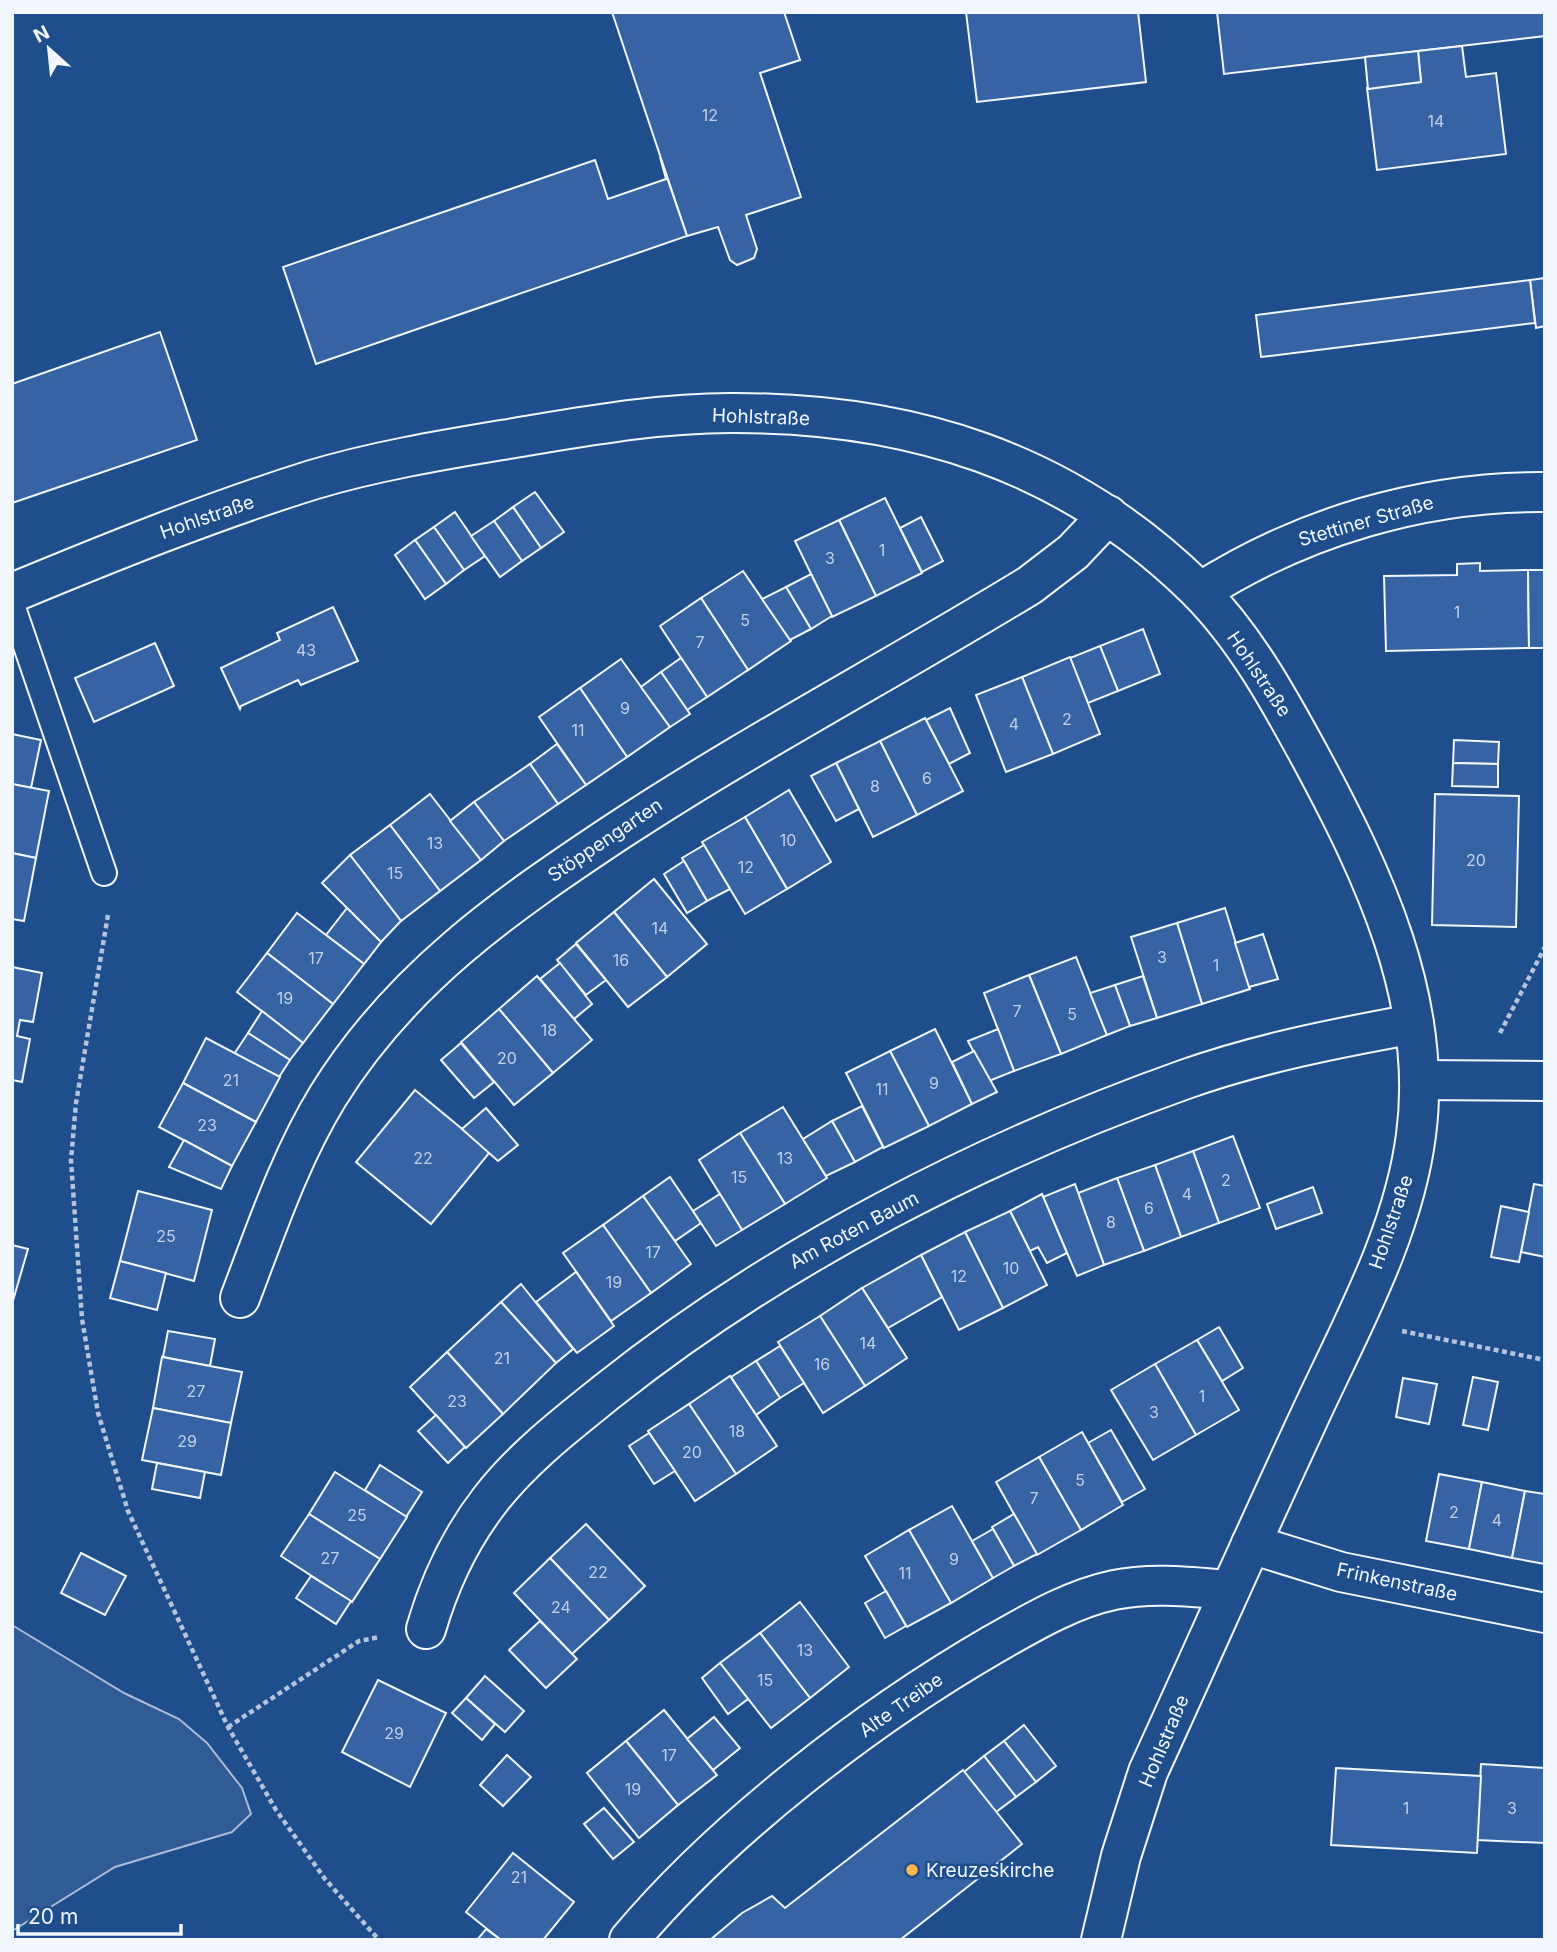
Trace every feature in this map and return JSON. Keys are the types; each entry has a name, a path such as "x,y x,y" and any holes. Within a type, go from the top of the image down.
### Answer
{"street":[{"name":"Hohlstraße","path":"12,593 169,529 318,478 442,450 599,424 717,414 864,421 941,438 1038,473 1108,515 1200,592 1241,642 1277,694 1364,863 1399,954 1414,1024 1419,1080 1417,1133 1404,1197 1353,1321 1148,1772 1121,1856 1101,1940"},
{"name":"Stettiner Straße","path":"1200,592 1258,557 1307,537 1387,511 1440,499 1505,492 1545,492"},
{"name":"Stöppengarten","path":"240,1298 279,1196 328,1097 376,1030 439,963 485,922 693,782 1030,585 1073,552 1108,515"},
{"name":"Am Roten Baum","path":"426,1629 438,1586 456,1549 491,1498 557,1432 667,1345 779,1270 886,1210 970,1170 1186,1079 1303,1045 1414,1024"},
{"path":"1419,1080 1545,1081"},
{"name":"Frinkenstraße","path":"1251,1544 1342,1572 1545,1613"},
{"name":"Alte Treibe","path":"629,1940 662,1901 738,1830 840,1748 956,1666 1047,1613 1114,1590 1169,1585 1230,1590"}],"lane":[{"path":"12,605 104,873"}],"path":[{"path":"104,873 109,903 76,1103 71,1160 82,1320 98,1413 128,1511 228,1727 276,1810 325,1879 379,1940"},
{"path":"1476,1080 1545,947"},
{"path":"1353,1321 1545,1360"},
{"path":"228,1727 359,1641 426,1629"}],"shaded area":[{"path":"12,1625 124,1693 179,1719 207,1743 242,1788 251,1814 232,1832 115,1867 12,1931"}],"building":[{"path":"612,12 784,12 800,60 760,73 801,197 746,215 757,249 754,258 737,265 730,260 718,227 687,236"},
{"path":"966,12 1138,12 1146,82 977,102"},
{"path":"1217,12 1545,12 1545,36 1224,74"},
{"path":"1462,46 1466,77 1496,73 1506,154 1377,170 1367,88 1421,82 1418,51"},
{"path":"1418,51 1421,82 1368,89 1365,57"},
{"path":"660,157 687,236 316,364 283,267 595,160 608,199 666,179"},
{"path":"1545,278 1545,326 1536,328 1530,280"},
{"path":"1530,280 1535,323 1261,357 1256,315"},
{"path":"160,332 197,440 12,503 12,384"},
{"path":"535,492 564,532 541,548 513,507"},
{"path":"885,498 922,573 876,596 839,520"},
{"path":"513,507 541,548 522,561 494,521"},
{"path":"455,512 485,556 464,570 434,527"},
{"path":"921,517 943,561 922,572 900,528"},
{"path":"839,520 876,596 832,617 795,541"},
{"path":"494,521 522,561 500,577 471,536"},
{"path":"434,527 464,570 446,584 415,540"},
{"path":"415,540 446,584 425,599 395,555"},
{"path":"1480,563 1480,571 1528,570 1529,648 1386,651 1384,576 1457,575 1457,564"},
{"path":"1528,570 1545,570 1545,648 1529,648"},
{"path":"743,571 791,641 748,670 701,598"},
{"path":"811,574 832,616 811,629 786,587"},
{"path":"786,587 811,629 790,640 762,599"},
{"path":"701,598 748,670 707,697 660,626"},
{"path":"333,607 358,661 301,685 298,680 241,706 240,709 221,668 280,640 277,633"},
{"path":"1143,629 1160,674 1118,691 1100,646"},
{"path":"155,643 174,686 94,722 75,678"},
{"path":"1100,646 1118,691 1088,703 1070,658"},
{"path":"1070,657 1100,734 1053,754 1022,677"},
{"path":"681,658 707,697 687,710 661,672"},
{"path":"621,659 670,727 627,757 580,688"},
{"path":"661,672 690,714 670,727 641,687"},
{"path":"1022,677 1053,754 1006,772 976,695"},
{"path":"580,688 627,757 586,785 539,717"},
{"path":"950,708 970,753 949,764 926,720"},
{"path":"925,718 963,791 917,815 880,741"},
{"path":"12,734 41,740 31,788 12,784"},
{"path":"1454,740 1499,742 1498,764 1453,763"},
{"path":"880,741 917,815 873,837 836,763"},
{"path":"557,744 586,785 558,804 530,764"},
{"path":"836,763 859,809 836,821 811,776"},
{"path":"1453,763 1498,764 1498,787 1452,786"},
{"path":"530,764 558,804 504,841 474,802"},
{"path":"12,784 49,791 36,858 12,853"},
{"path":"789,790 831,862 787,889 745,817"},
{"path":"430,794 481,860 440,891 390,825"},
{"path":"1435,794 1519,796 1516,927 1432,925"},
{"path":"474,802 504,841 481,860 450,821"},
{"path":"745,817 787,889 745,914 702,842"},
{"path":"390,825 440,891 401,921 350,855"},
{"path":"704,845 730,889 707,901 682,858"},
{"path":"12,853 36,858 24,921 12,919"},
{"path":"350,855 401,921 381,942 322,883"},
{"path":"684,861 707,901 687,913 664,874"},
{"path":"654,879 707,944 667,977 614,912"},
{"path":"347,908 381,942 364,964 326,935"},
{"path":"1225,908 1250,989 1202,1004 1177,923"},
{"path":"614,912 667,977 628,1007 576,943"},
{"path":"297,913 364,964 333,1004 267,953"},
{"path":"1177,923 1202,1004 1157,1018 1131,937"},
{"path":"1263,934 1278,979 1249,987 1235,943"},
{"path":"576,944 606,980 586,995 557,960"},
{"path":"267,953 333,1004 303,1043 237,992"},
{"path":"1076,957 1107,1035 1061,1054 1029,975"},
{"path":"560,963 592,1004 574,1019 540,979"},
{"path":"12,967 42,973 33,1022 20,1020 17,1036 30,1039 22,1082 12,1080"},
{"path":"1029,975 1061,1054 1014,1071 984,993"},
{"path":"537,976 592,1040 553,1073 499,1009"},
{"path":"1143,976 1157,1018 1130,1026 1115,985"},
{"path":"1115,985 1130,1026 1107,1035 1090,993"},
{"path":"499,1009 553,1073 514,1105 461,1042"},
{"path":"262,1011 303,1043 290,1060 248,1033"},
{"path":"935,1029 972,1104 929,1126 890,1051"},
{"path":"998,1029 1014,1071 989,1081 968,1041"},
{"path":"248,1033 290,1060 279,1077 234,1054"},
{"path":"206,1038 280,1077 256,1122 183,1083"},
{"path":"461,1043 494,1082 474,1098 441,1060"},
{"path":"890,1051 929,1126 884,1148 846,1073"},
{"path":"974,1051 997,1092 972,1104 952,1062"},
{"path":"183,1083 256,1122 232,1166 159,1127"},
{"path":"415,1090 490,1152 431,1224 356,1162"},
{"path":"862,1106 883,1147 855,1162 832,1121"},
{"path":"783,1107 827,1178 785,1204 740,1133"},
{"path":"486,1108 518,1145 498,1161 462,1129"},
{"path":"832,1121 855,1162 826,1176 803,1139"},
{"path":"740,1133 785,1204 742,1230 699,1160"},
{"path":"1233,1136 1260,1208 1219,1223 1193,1151"},
{"path":"184,1140 232,1166 221,1189 169,1167"},
{"path":"1193,1151 1219,1223 1181,1237 1155,1165"},
{"path":"1155,1165 1181,1237 1144,1251 1117,1178"},
{"path":"670,1177 701,1223 675,1241 643,1196"},
{"path":"1117,1178 1144,1251 1104,1265 1078,1193"},
{"path":"1075,1184 1104,1265 1077,1276 1043,1197"},
{"path":"1534,1184 1545,1186 1545,1257 1521,1252"},
{"path":"1313,1187 1322,1213 1276,1229 1267,1204"},
{"path":"138,1191 212,1210 194,1281 120,1261"},
{"path":"720,1194 742,1230 716,1246 693,1211"},
{"path":"1042,1194 1067,1253 1047,1263 1038,1247 1030,1251 1010,1211"},
{"path":"643,1196 691,1264 651,1293 603,1225"},
{"path":"1501,1206 1529,1212 1519,1262 1491,1257"},
{"path":"1010,1211 1047,1285 1003,1308 965,1232"},
{"path":"603,1225 651,1293 611,1321 563,1253"},
{"path":"965,1232 1003,1308 959,1330 921,1255"},
{"path":"12,1245 28,1249 12,1304"},
{"path":"921,1255 942,1297 888,1328 862,1288"},
{"path":"120,1261 166,1273 157,1310 110,1298"},
{"path":"576,1272 614,1326 577,1353 536,1302"},
{"path":"521,1284 573,1349 556,1363 501,1302"},
{"path":"862,1288 907,1358 865,1386 820,1316"},
{"path":"501,1302 556,1363 503,1414 447,1352"},
{"path":"820,1316 865,1386 823,1413 778,1342"},
{"path":"1219,1327 1243,1368 1222,1381 1197,1340"},
{"path":"168,1331 215,1339 210,1366 163,1357"},
{"path":"1197,1340 1239,1410 1196,1435 1155,1364"},
{"path":"780,1346 804,1383 780,1398 756,1361"},
{"path":"447,1352 503,1414 466,1448 410,1387"},
{"path":"162,1357 242,1372 231,1423 153,1408"},
{"path":"756,1361 780,1398 756,1415 731,1377"},
{"path":"1155,1364 1196,1435 1153,1460 1111,1390"},
{"path":"730,1376 777,1446 736,1474 689,1404"},
{"path":"1473,1377 1498,1382 1488,1430 1463,1425"},
{"path":"1403,1378 1437,1384 1429,1424 1396,1417"},
{"path":"689,1404 736,1474 695,1501 648,1431"},
{"path":"153,1408 231,1423 221,1475 142,1460"},
{"path":"436,1415 465,1447 448,1463 418,1431"},
{"path":"1111,1430 1145,1489 1122,1502 1088,1443"},
{"path":"1082,1432 1123,1505 1081,1530 1039,1457"},
{"path":"649,1433 675,1471 654,1484 629,1446"},
{"path":"1039,1457 1081,1530 1037,1555 996,1482"},
{"path":"157,1463 205,1472 200,1498 152,1489"},
{"path":"380,1465 422,1492 406,1517 365,1490"},
{"path":"335,1472 407,1517 380,1559 309,1514"},
{"path":"1439,1474 1482,1482 1469,1549 1426,1541"},
{"path":"1482,1482 1525,1491 1512,1558 1469,1549"},
{"path":"1525,1491 1545,1494 1545,1564 1512,1558"},
{"path":"952,1506 993,1578 951,1603 909,1530"},
{"path":"309,1514 380,1559 352,1602 281,1556"},
{"path":"1014,1514 1037,1554 1014,1566 992,1527"},
{"path":"586,1524 645,1586 609,1620 550,1558"},
{"path":"993,1529 1014,1566 993,1578 972,1541"},
{"path":"909,1530 951,1603 907,1627 865,1556"},
{"path":"81,1553 126,1576 105,1615 61,1593"},
{"path":"550,1558 609,1620 572,1654 514,1593"},
{"path":"311,1576 351,1601 336,1624 296,1598"},
{"path":"886,1591 906,1626 885,1638 865,1603"},
{"path":"800,1602 849,1667 810,1698 760,1633"},
{"path":"540,1621 577,1659 546,1688 509,1650"},
{"path":"760,1633 810,1698 771,1728 720,1663"},
{"path":"720,1663 748,1699 728,1714 702,1678"},
{"path":"485,1676 524,1711 505,1732 466,1698"},
{"path":"378,1680 446,1713 410,1787 342,1752"},
{"path":"466,1698 495,1724 482,1740 452,1713"},
{"path":"664,1710 717,1775 678,1805 626,1741"},
{"path":"714,1717 740,1748 713,1770 687,1739"},
{"path":"1024,1725 1056,1766 1036,1782 1004,1741"},
{"path":"626,1741 678,1805 639,1838 587,1773"},
{"path":"1004,1741 1036,1782 1016,1797 984,1756"},
{"path":"507,1755 531,1777 503,1806 480,1785"},
{"path":"984,1756 1016,1797 996,1812 964,1772"},
{"path":"1481,1764 1545,1768 1545,1843 1477,1840"},
{"path":"1336,1768 1481,1776 1477,1853 1331,1845"},
{"name":"Kreuzeskirche","path":"963,1770 1022,1844 900,1940 710,1940 742,1913 772,1896 785,1908"},
{"path":"604,1808 634,1842 613,1859 584,1824"},
{"path":"513,1853 574,1902 543,1940 501,1940 466,1912"},
{"path":"486,1929 501,1940 477,1940"}],"place":[{"name":"Kreuzeskirche","path":"912,1870"}]}
